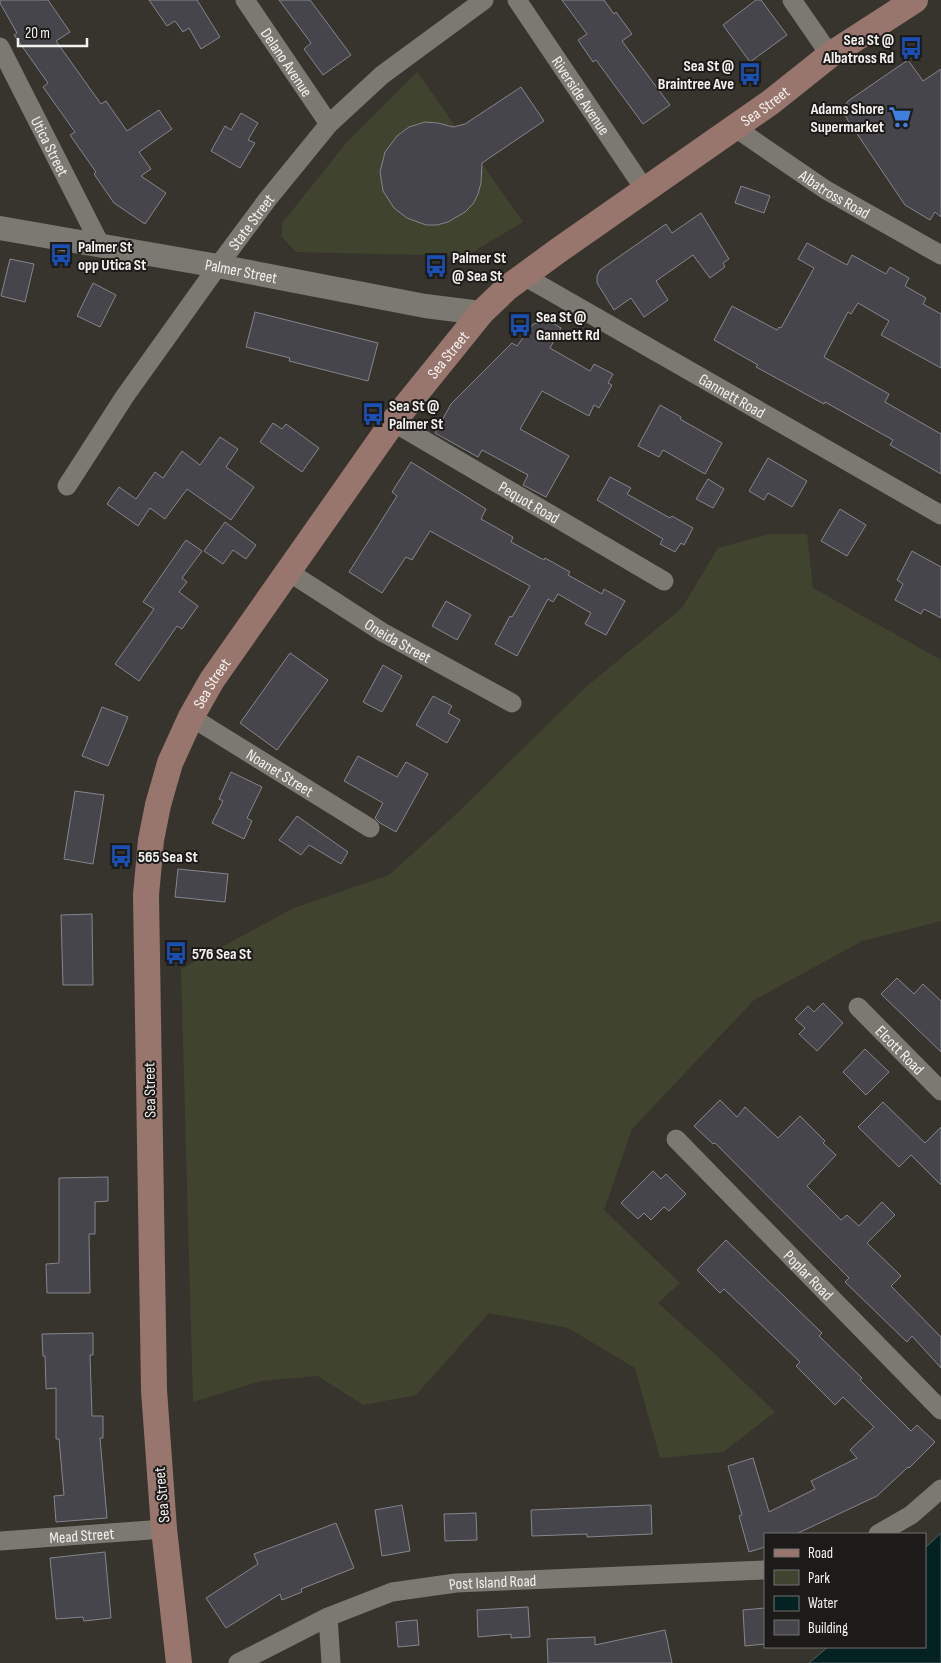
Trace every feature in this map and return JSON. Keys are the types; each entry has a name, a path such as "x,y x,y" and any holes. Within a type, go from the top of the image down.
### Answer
{"main road":[{"name":"Sea Street","path":"179,1663 164,1529 154,1390 146,895 151,840 158,804 170,763 191,717 212,680 393,422 481,313 507,288 771,102 830,55 915,0"}],"street":[{"name":"Delano Avenue","path":"245,0 329,124"},
{"name":"State Street","path":"67,486 125,396 218,266 267,200 329,124 382,75 484,0"},
{"name":"Riverside Avenue","path":"517,0 645,190"},
{"path":"792,0 830,55"},
{"name":"Utica Street","path":"0,47 101,246"},
{"name":"Albatross Road","path":"734,127 826,190 941,255"},
{"name":"Palmer Street","path":"0,228 218,266 425,306 481,313"},
{"name":"Gannett Road","path":"524,276 941,515"},
{"name":"Pequot Road","path":"393,422 664,581"},
{"name":"Oneida Street","path":"289,572 382,632 512,703"},
{"name":"Noanet Street","path":"191,717 370,828"},
{"name":"Elcott Road","path":"858,1008 941,1091"},
{"name":"Poplar Road","path":"676,1139 941,1410"},
{"path":"880,1533 911,1514 941,1489"},
{"name":"Mead Street","path":"0,1541 164,1529"},
{"name":"Post Island Road","path":"238,1663 328,1617 392,1592 456,1582 764,1570"},
{"path":"328,1617 331,1663"}],"green space":[{"path":"417,72 523,222 466,256 296,252 281,236 283,222 347,142"},
{"path":"769,534 807,534 813,588 941,660 941,921 862,941 754,1000 632,1129 604,1210 680,1283 658,1303 775,1412 723,1452 660,1458 635,1368 568,1328 489,1313 416,1395 363,1405 318,1376 261,1381 193,1402 181,969 294,908 389,875 451,819 587,686 682,608 718,548"}],"water":[{"path":"941,1533 941,1663 809,1663 827,1648 926,1648 926,1547"}],"building":[{"path":"0,0 48,0 70,32 56,41 101,104 106,101 127,131 159,110 172,129 139,152 151,169 141,176 166,193 145,224 114,203 94,174 96,172 70,135 75,132 43,87 48,83 14,35 17,33"},
{"path":"149,0 197,0 220,37 201,49 189,28 183,32 175,21 167,26"},
{"path":"279,0 310,0 351,55 323,75 304,49 311,43"},
{"path":"562,0 604,0 614,14 616,12 632,34 622,41 670,105 643,124 596,60 593,62 578,40 587,34"},
{"path":"756,0 761,0 787,35 750,62 723,25"},
{"path":"908,60 923,81 941,69 941,217 935,212 930,220 905,205 844,112 848,101"},
{"path":"521,87 544,121 482,163 481,183 478,194 473,204 465,212 448,222 426,225 407,218 394,208 383,191 380,172 385,152 397,136 409,127 425,122 453,127 465,124"},
{"path":"241,113 258,123 248,140 255,143 240,168 211,151 225,126 231,130"},
{"path":"741,186 770,196 764,213 735,203"},
{"path":"701,213 729,259 723,263 725,267 710,278 693,255 656,281 668,300 644,317 631,298 614,310 597,283 597,276 600,270 666,224 672,233"},
{"path":"807,243 847,265 852,255 886,274 890,267 909,278 905,286 926,298 923,304 941,314 941,368 881,335 889,321 858,303 851,314 848,312 824,357 889,394 885,402 941,434 941,474 890,445 893,440 825,402 824,404 756,367 758,365 714,340 732,306 777,330 779,327 781,328 814,268 798,259"},
{"path":"10,259 34,264 25,302 1,296"},
{"path":"93,283 116,295 100,327 77,316"},
{"path":"255,312 378,343 368,381 289,361 290,358 246,347"},
{"path":"549,321 561,328 550,348 590,371 594,364 613,374 608,383 612,385 599,408 594,405 589,416 542,391 520,429 569,456 546,497 523,485 528,475 482,450 478,457 435,433 451,404 512,343 517,346 533,324"},
{"path":"660,405 722,443 705,474 663,450 659,457 638,446"},
{"path":"273,423 282,429 286,424 319,448 302,472 260,442"},
{"path":"220,437 238,449 226,467 254,487 231,520 187,489 165,519 150,508 138,526 107,504 119,487 136,499 155,472 163,478 182,451 200,465"},
{"path":"768,458 807,481 792,507 768,493 764,500 749,491"},
{"path":"411,462 486,509 481,519 513,537 511,542 570,572 568,575 602,594 604,589 625,601 606,635 585,624 591,613 558,594 553,602 548,599 517,656 495,644 510,616 512,617 530,586 430,531 412,560 406,557 382,593 349,572 397,496 392,492"},
{"path":"610,477 631,488 627,494 670,518 672,516 693,528 684,545 681,543 675,552 660,544 663,539 597,500"},
{"path":"708,479 724,489 713,508 696,499"},
{"path":"840,509 866,525 847,556 821,541"},
{"path":"225,522 256,545 246,559 233,550 223,564 204,551"},
{"path":"186,540 202,551 182,578 187,582 179,592 198,606 182,629 177,626 139,681 115,664 154,609 143,602"},
{"path":"912,551 941,567 941,618 924,609 921,614 895,600 903,584 897,580"},
{"path":"446,601 471,615 457,640 432,626"},
{"path":"290,653 328,680 277,750 240,723"},
{"path":"383,665 402,676 382,712 363,702"},
{"path":"433,696 452,706 448,713 460,720 447,743 416,725"},
{"path":"102,707 128,717 108,766 82,756"},
{"path":"358,756 397,777 406,762 428,774 396,832 375,818 383,803 344,781"},
{"path":"231,772 262,787 247,818 252,821 244,839 212,823 223,801 219,799"},
{"path":"75,791 104,795 93,864 64,859"},
{"path":"297,816 348,852 341,864 309,845 301,855 279,840"},
{"path":"178,869 228,874 225,902 175,897"},
{"path":"92,914 93,985 63,985 61,915"},
{"path":"897,978 914,994 923,984 941,1001 941,1052 881,994"},
{"path":"823,1003 843,1023 817,1051 799,1034 805,1028 795,1019 808,1006 814,1012"},
{"path":"865,1049 889,1072 866,1095 843,1072"},
{"path":"720,1100 737,1117 745,1107 778,1138 800,1116 836,1155 807,1186 841,1220 847,1215 859,1226 882,1202 895,1215 867,1243 901,1276 891,1286 941,1337 941,1368 912,1336 907,1342 845,1282 849,1278 715,1143 713,1144 694,1126"},
{"path":"883,1102 925,1143 941,1127 941,1185 911,1155 899,1167 858,1127"},
{"path":"653,1171 661,1179 666,1174 686,1194 669,1211 664,1207 651,1220 644,1213 638,1219 621,1203"},
{"path":"108,1177 108,1201 95,1202 95,1234 89,1234 90,1293 47,1293 46,1264 59,1263 59,1178"},
{"path":"726,1240 822,1333 819,1336 862,1378 860,1380 911,1431 917,1425 935,1442 877,1496 798,1533 764,1533 764,1547 749,1552 739,1516 742,1515 728,1466 753,1458 769,1512 815,1489 811,1481 857,1458 850,1450 874,1427 843,1397 835,1405 796,1366 800,1362 724,1289 720,1293 697,1270"},
{"path":"93,1333 93,1355 90,1355 92,1416 103,1416 103,1438 100,1438 107,1518 56,1522 54,1496 64,1495 59,1439 56,1439 56,1388 46,1389 42,1334"},
{"path":"402,1505 410,1551 382,1556 375,1510"},
{"path":"651,1505 652,1534 587,1537 587,1534 532,1536 531,1510"},
{"path":"476,1513 477,1540 445,1541 444,1514"},
{"path":"336,1523 354,1568 301,1589 302,1592 282,1600 280,1594 226,1628 206,1598 258,1564 254,1554"},
{"path":"105,1552 111,1618 84,1621 83,1617 56,1619 50,1558"},
{"path":"528,1607 530,1637 511,1638 511,1634 478,1637 477,1610"},
{"path":"764,1608 764,1644 745,1646 743,1610"},
{"path":"417,1620 419,1645 398,1647 396,1622"},
{"path":"665,1630 672,1663 548,1663 547,1639 595,1637 595,1645"}],"place":[{"name":"Sea St @ Albatross Rd","path":"911,48"},
{"name":"Sea St @ Braintree Ave","path":"750,74"},
{"name":"Adams Shore Supermarket","path":"900,117"},
{"name":"Palmer St opp Utica St","path":"61,255"},
{"name":"Palmer St @ Sea St","path":"436,266"},
{"name":"Sea St @ Gannett Rd","path":"520,325"},
{"name":"Sea St @ Palmer St","path":"373,414"},
{"name":"565 Sea St","path":"121,856"},
{"name":"576 Sea St","path":"176,953"}]}
